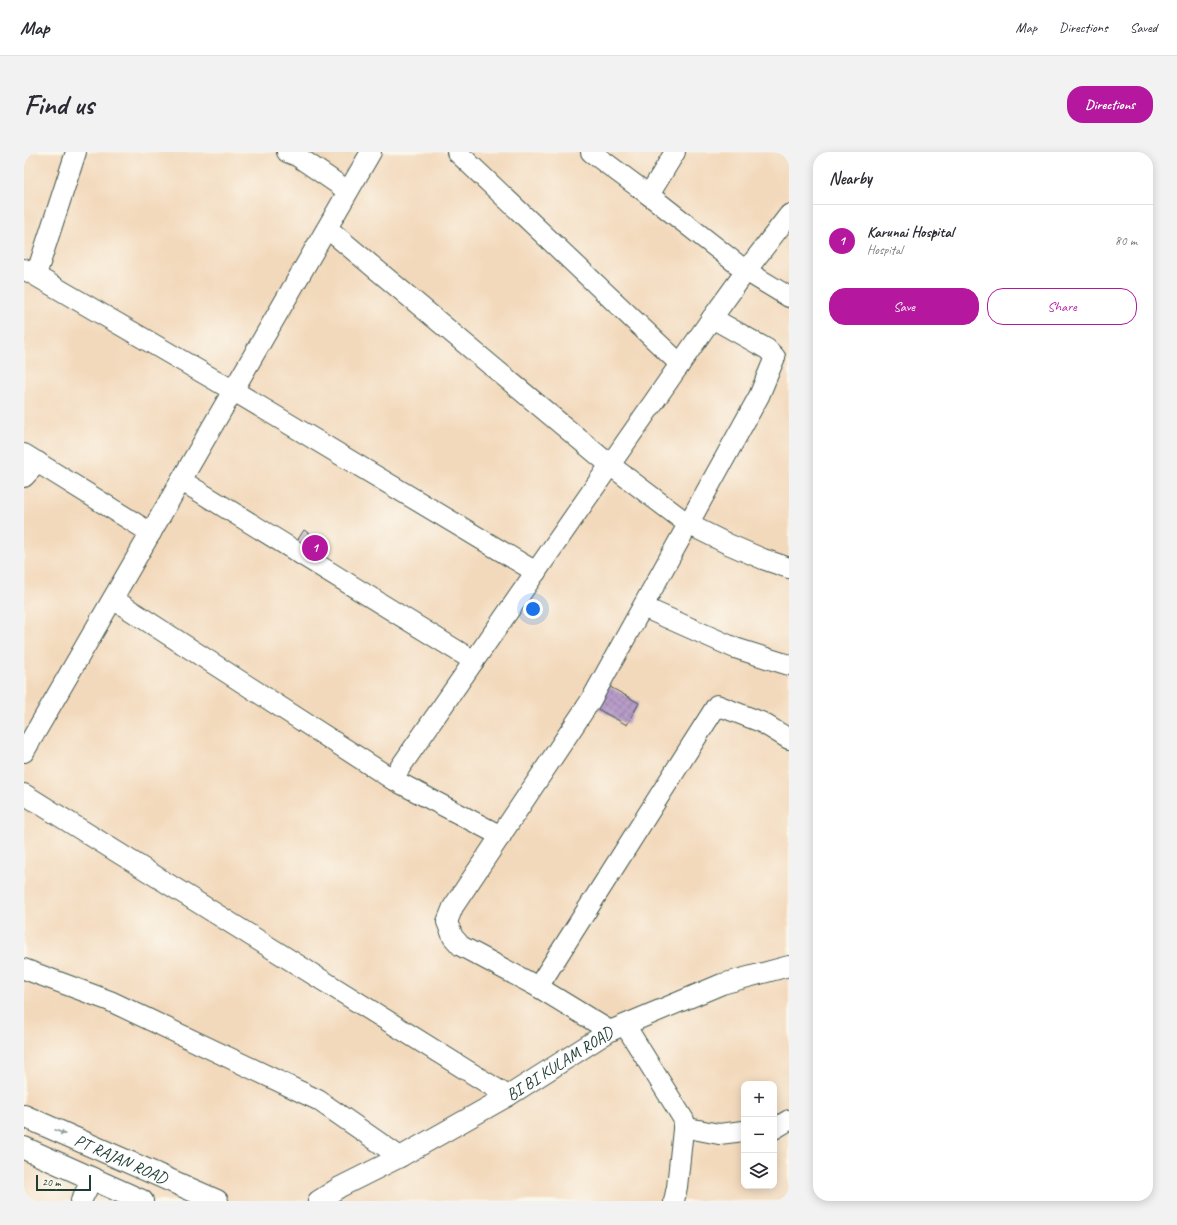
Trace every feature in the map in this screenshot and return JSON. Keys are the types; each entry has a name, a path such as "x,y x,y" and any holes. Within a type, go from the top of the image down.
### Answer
{"main road":[{"name":"PT RAJAN ROAD","path":"24,1116 217,1201"},
{"name":"PT RAJAN ROAD","path":"25,1152 142,1201"}],"street":[{"path":"76,152 30,272 234,391 536,572"},
{"path":"287,152 297,156 348,191"},
{"path":"24,752 371,152"},
{"path":"457,152 680,365"},
{"path":"591,152 649,195 746,271 789,297"},
{"path":"649,195 675,152"},
{"path":"392,779 712,318 789,215"},
{"path":"328,228 610,465 688,524 728,544 789,568"},
{"path":"674,1201 677,1187 684,1120 618,1028 461,946 453,937 447,922 453,907 591,700 759,396 782,361 767,349 712,318"},
{"path":"24,476 31,458 151,533"},
{"path":"182,481 474,661"},
{"path":"113,599 392,779 501,836"},
{"path":"642,607 735,648 788,661"},
{"path":"538,987 717,705 762,722 789,739"},
{"path":"24,794 508,1096"},
{"name":"BI BI KULAM ROAD","path":"318,1201 338,1194 508,1096 618,1028 722,984 789,966"},
{"path":"24,969 110,1001 318,1100 400,1157"},
{"path":"777,1127 789,1120"},
{"path":"683,1127 719,1134 741,1132"},
{"path":"81,1201 92,1179"}],"building":[{"path":"304,530 328,546 319,559 295,544"},
{"path":"603,683 639,703 627,725 590,705"}],"place":[{"name":"Karunai Hospital","path":"315,548"}]}
